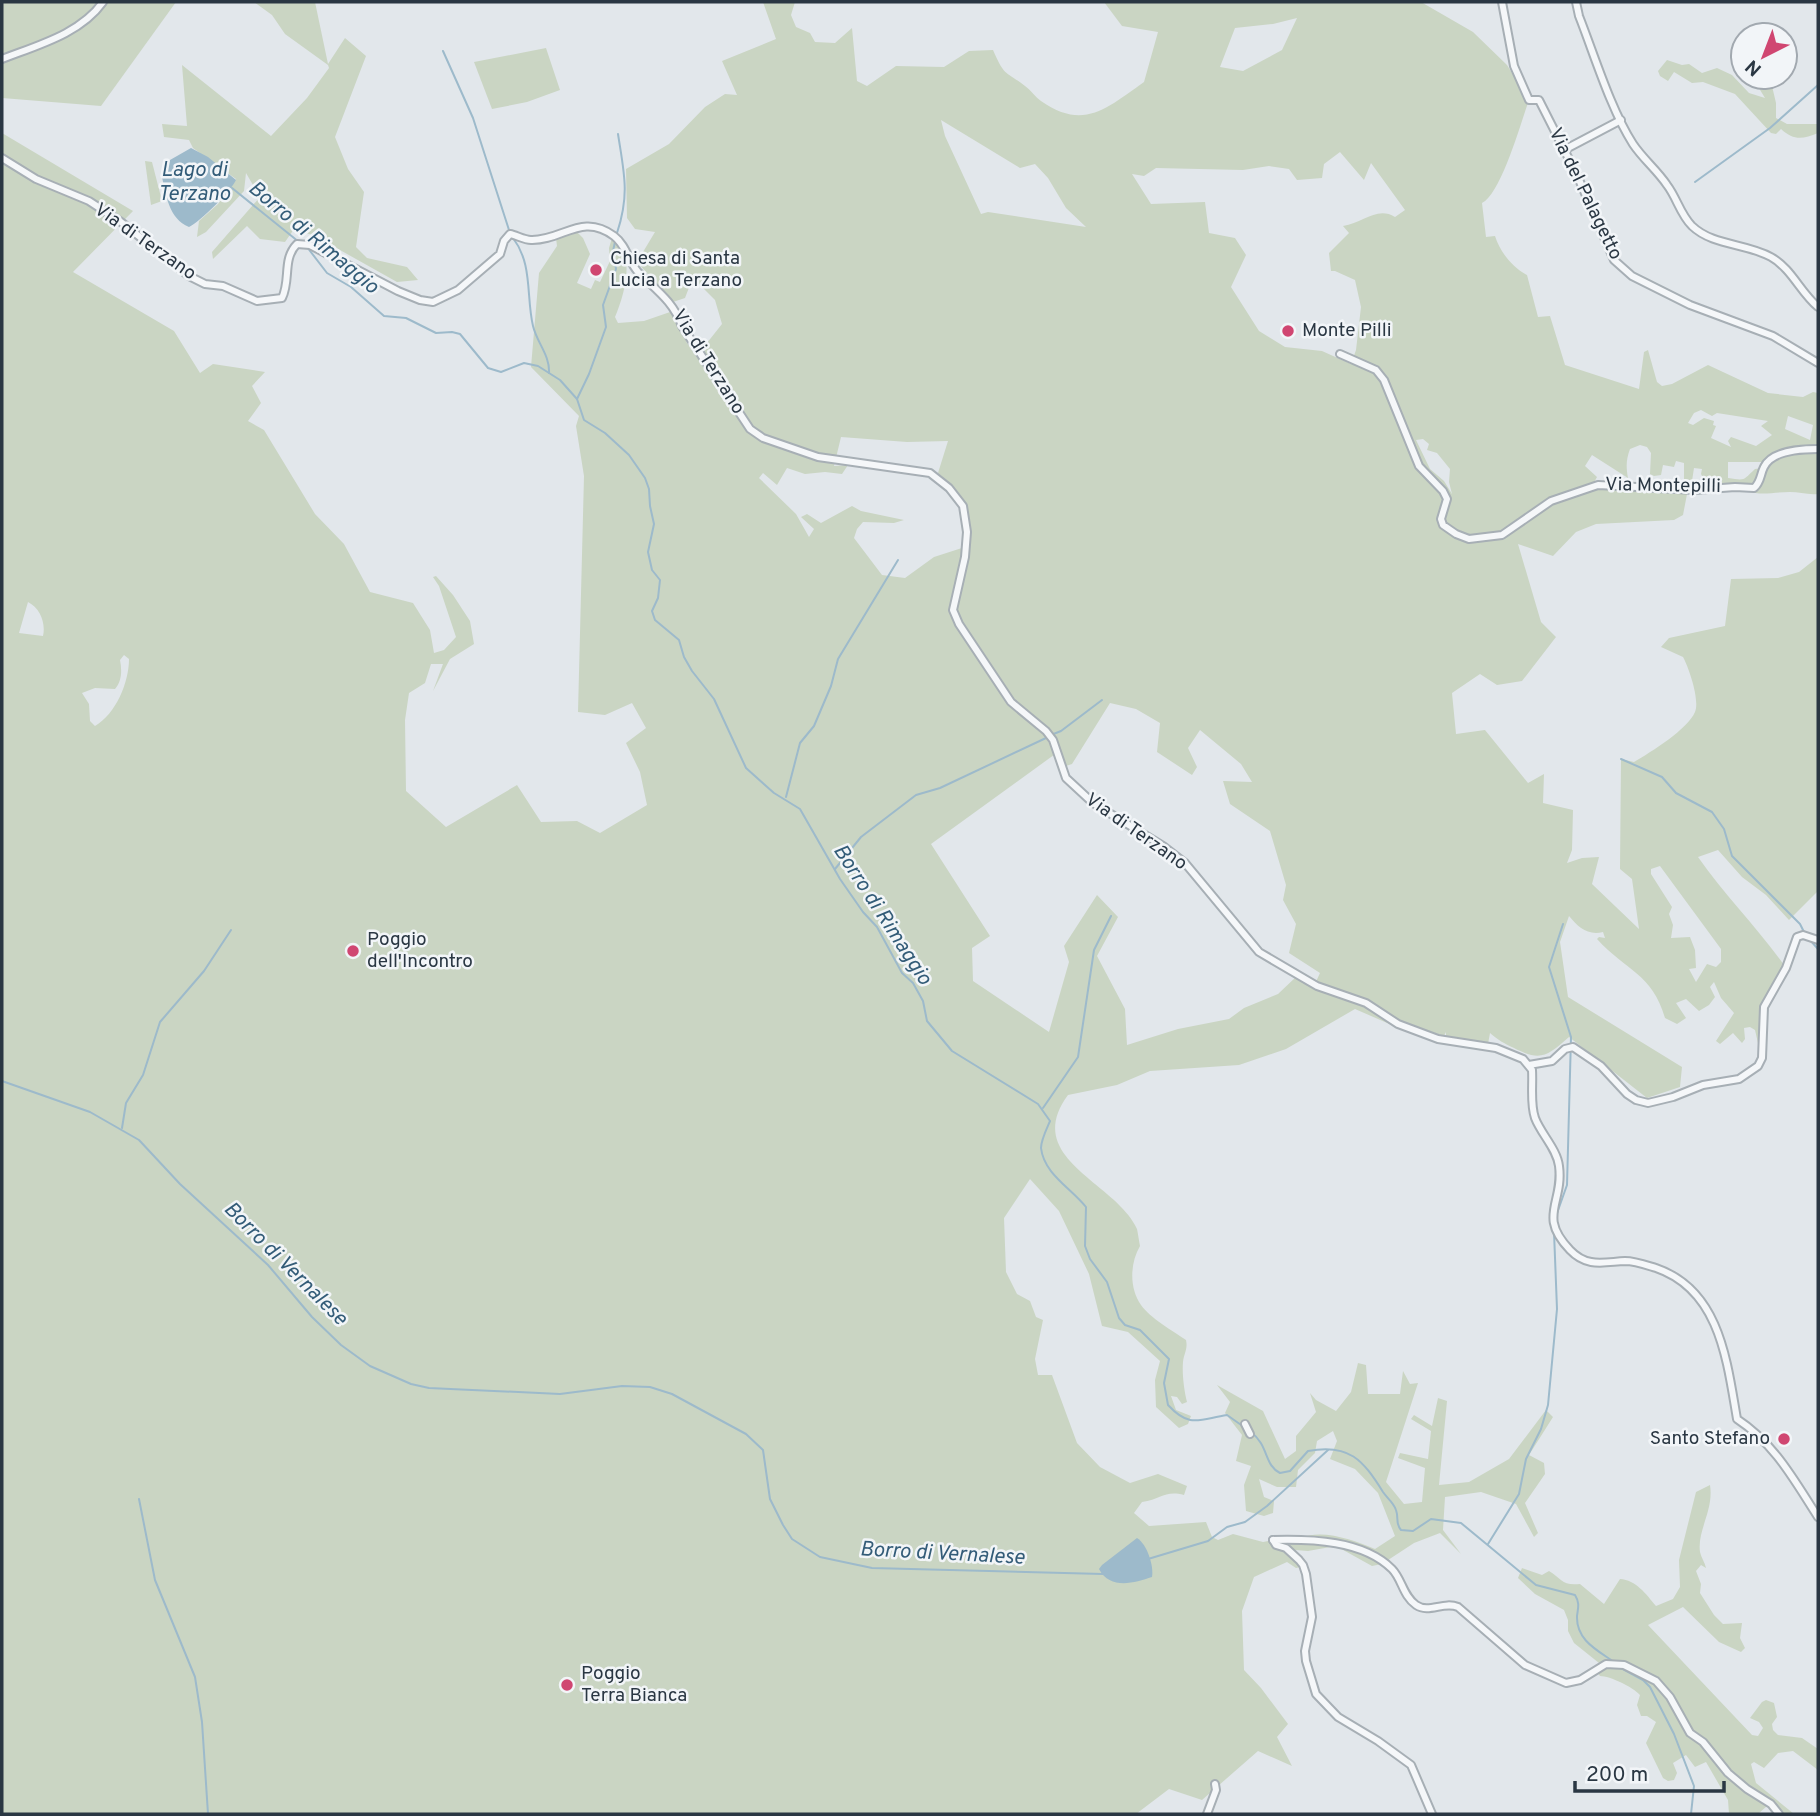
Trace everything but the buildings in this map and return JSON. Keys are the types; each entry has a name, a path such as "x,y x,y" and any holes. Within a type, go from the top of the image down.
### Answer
{"street":[{"path":"2,59 75,28 94,14 103,2"},
{"name":"Via del Palagetto","path":"1502,2 1514,66 1529,100 1539,100 1614,260 1632,276 1690,305 1786,342 1818,363"},
{"path":"1576,2 1579,16 1632,143 1670,187 1684,216 1711,238 1756,250 1771,257 1791,273 1818,307"},
{"path":"1564,150 1621,120"},
{"name":"Via di Terzano","path":"2,158 36,179 89,201 121,222 190,276 205,284 223,286 257,301 282,298 285,292 287,262 291,250 297,244 310,244 398,291 433,302 458,290 500,254 504,241 510,234 530,240 589,226 601,228 623,244 638,271 676,309 682,326 750,429 763,438 818,457 930,473 949,488 963,506 967,532 965,557 953,610 959,624 1012,702 1053,740 1066,778 1083,795 1185,863 1234,925 1259,953 1270,960 1317,986 1366,1003 1398,1024 1438,1039 1496,1048 1523,1059 1529,1065"},
{"name":"Via Montepilli","path":"1340,354 1376,370 1384,380 1419,466 1443,491 1447,499 1441,519 1443,525 1469,539 1502,535 1551,502 1598,485 1695,490 1754,488 1758,485 1768,461 1787,452 1818,449"},
{"path":"1818,940 1803,935 1797,937 1786,968 1764,1007 1762,1058 1758,1066 1740,1079 1703,1085 1673,1097 1647,1103 1627,1094 1601,1066 1573,1047 1565,1049 1552,1060 1529,1065 1532,1070 1536,1120 1558,1161 1558,1200 1552,1219 1557,1233 1570,1250 1582,1259 1602,1265 1628,1261 1663,1271 1688,1285 1700,1297 1709,1310 1724,1355 1737,1419 1762,1437 1790,1470 1818,1517"},
{"path":"1245,1424 1250,1434"},
{"path":"1432,1814 1411,1765 1338,1717 1316,1694 1305,1651 1312,1617 1303,1564 1286,1548 1273,1541 1341,1544 1362,1550 1390,1567 1406,1595 1415,1604 1424,1608 1447,1604 1458,1607 1525,1665 1566,1683 1580,1680 1606,1664 1624,1665 1645,1674 1665,1690 1690,1734 1703,1742 1728,1773 1747,1789 1772,1804 1779,1814"},
{"path":"1207,1814 1216,1790 1215,1784"}],"green space":[{"path":"2,2 176,2 101,106 2,98"},
{"path":"254,2 315,2 328,64 345,38 366,56 335,137 348,169 364,192 356,247 367,258 407,267 418,280 397,282 315,236 294,229 285,242 260,239 247,226 213,259 212,252 260,197 246,173 244,191 206,232 197,237 199,221 218,204 236,179 193,148 189,140 164,137 162,124 187,126 182,65 271,136 307,98 329,68 285,34 272,15"},
{"path":"763,2 795,2 791,15 796,27 810,33 815,42 835,43 852,28 857,81 867,86 896,66 944,67 969,51 993,50 1006,72 1041,101 1056,110 1083,115 1095,113 1144,82 1158,32 1122,26 1104,2 1421,2 1473,32 1507,65 1529,100 1503,172 1489,197 1482,203 1486,237 1495,236 1507,258 1527,275 1538,317 1550,316 1565,365 1639,389 1644,352 1648,350 1657,382 1662,386 1672,384 1708,365 1768,393 1803,397 1813,392 1818,393 1818,494 1754,493 1735,483 1707,485 1701,474 1702,469 1694,468 1692,481 1684,479 1684,463 1676,461 1674,467 1663,465 1661,475 1654,476 1650,474 1651,453 1647,447 1640,445 1630,449 1628,478 1592,455 1585,466 1597,477 1592,486 1688,489 1683,515 1674,520 1596,524 1576,532 1553,556 1518,544 1541,622 1556,637 1522,681 1497,685 1480,674 1452,693 1456,734 1485,730 1528,783 1544,774 1543,803 1573,810 1572,850 1567,863 1582,858 1599,857 1592,884 1639,929 1632,879 1620,869 1621,759 1634,762 1659,746 1685,726 1696,707 1693,684 1683,657 1661,647 1669,638 1725,626 1731,579 1778,578 1799,572 1818,557 1818,891 1789,920 1766,895 1742,877 1718,850 1698,857 1786,968 1764,1007 1760,1052 1755,1030 1750,1027 1744,1028 1745,1039 1742,1043 1733,1033 1720,1044 1716,1041 1734,1013 1721,998 1714,982 1710,987 1715,997 1699,1011 1686,999 1676,1003 1686,1018 1677,1024 1665,1018 1660,1003 1645,982 1597,939 1605,938 1603,932 1584,930 1569,916 1560,942 1568,997 1682,1067 1680,1087 1647,1098 1569,1037 1549,1053 1537,1056 1523,1052 1490,1033 1488,1044 1446,1036 1446,1032 1444,1036 1414,1026 1401,1029 1355,1009 1286,1049 1239,1065 1150,1071 1117,1085 1068,1095 1057,1117 1056,1136 1064,1153 1126,1212 1137,1229 1140,1246 1132,1275 1137,1298 1150,1315 1186,1340 1183,1372 1187,1402 1182,1404 1177,1397 1171,1396 1176,1410 1191,1416 1188,1424 1179,1428 1156,1407 1155,1380 1160,1361 1128,1332 1102,1326 1089,1274 1059,1211 1030,1179 1004,1218 1006,1272 1017,1294 1030,1301 1036,1317 1043,1320 1035,1359 1038,1375 1052,1375 1077,1443 1100,1467 1130,1483 1158,1474 1187,1486 1184,1495 1168,1494 1142,1502 1134,1513 1149,1526 1206,1522 1212,1537 1218,1540 1233,1534 1263,1542 1273,1540 1286,1548 1295,1540 1317,1534 1341,1537 1375,1549 1395,1536 1378,1493 1355,1469 1330,1459 1337,1441 1333,1431 1317,1441 1315,1453 1298,1470 1296,1487 1277,1487 1259,1479 1264,1497 1274,1501 1273,1513 1264,1516 1246,1511 1244,1485 1251,1466 1236,1461 1242,1435 1225,1413 1230,1402 1217,1385 1263,1411 1285,1459 1296,1451 1296,1436 1316,1412 1310,1393 1316,1400 1336,1411 1351,1392 1358,1363 1366,1365 1368,1394 1400,1394 1403,1371 1410,1384 1418,1383 1386,1482 1404,1504 1422,1502 1425,1468 1398,1458 1400,1453 1428,1459 1431,1431 1411,1419 1414,1415 1432,1426 1438,1398 1447,1401 1439,1485 1469,1482 1509,1459 1546,1410 1553,1417 1529,1455 1544,1463 1545,1474 1525,1503 1538,1533 1534,1537 1516,1504 1481,1492 1445,1497 1443,1530 1461,1554 1440,1533 1414,1543 1382,1564 1372,1566 1336,1546 1308,1551 1295,1550 1306,1566 1296,1568 1287,1562 1254,1577 1242,1611 1244,1670 1288,1724 1277,1737 1292,1766 1258,1751 1202,1800 1169,1789 1136,1814 2,1814 2,133 133,211 73,272 174,331 200,373 213,364 265,372 252,386 261,403 248,421 264,430 315,514 344,544 370,592 413,603 430,630 434,653 444,650 456,637 439,586 433,577 436,576 453,595 470,621 474,644 450,659 433,691 443,664 431,664 425,683 409,693 405,720 406,791 446,827 517,785 541,822 577,821 600,833 647,805 640,772 626,743 646,728 632,703 605,715 578,712 584,476 576,426 579,416 531,367 539,273 557,246 556,238 577,232 583,238 590,254 577,283 591,289 595,280 600,282 610,261 609,248 612,238 624,254 627,271 615,317 618,323 644,321 673,311 687,343 699,353 722,324 715,300 698,283 690,285 685,298 673,302 637,262 655,232 635,229 627,218 626,169 669,144 705,107 725,94 737,95 722,61 776,39","holes":["1297,18 1282,50 1243,71 1220,67 1235,28 1273,24","941,120 1020,168 1035,164 1048,178 1066,208 1086,227 988,212 981,214 945,136","1340,152 1364,180 1371,163 1405,210 1395,217 1376,214 1343,226 1349,233 1329,253 1331,271 1355,280 1361,307 1356,350 1351,364 1322,351 1285,347 1259,331 1231,287 1246,255 1235,238 1209,233 1205,202 1151,204 1132,174 1144,176 1156,168 1243,170 1269,166 1289,169 1297,180 1322,178 1324,164","1701,410 1712,416 1717,413 1768,421 1761,426 1772,435 1756,446 1731,437 1728,441 1731,447 1711,438 1716,426 1713,425 1714,421 1704,418 1693,425 1688,423 1694,413","1788,416 1813,425 1810,440 1785,429","841,437 907,442 948,441 938,473 953,492 960,507 965,547 934,557 905,578 882,575 854,538 857,529 863,522 894,523 904,520 861,511 852,506 821,523 807,514 801,517 814,529 809,537 796,514 759,478 763,473 777,485 787,468 805,474 842,474 848,465 834,466","1423,439 1429,444 1427,450 1437,453 1450,469 1452,494 1444,481 1430,469 1416,440","1728,462 1767,462 1763,468 1755,469 1741,479 1728,478","28,602 41,616 43,636 19,633","124,655 129,659 127,677 120,697 109,714 95,726 90,721 89,704 82,693 95,688 115,689 121,668 120,660","1110,703 1136,709 1160,723 1157,752 1192,775 1197,767 1188,748 1200,730 1241,764 1252,782 1223,781 1230,804 1270,831 1286,885 1283,900 1296,924 1289,953 1320,973 1314,986 1297,976 1278,994 1244,1008 1229,1019 1178,1029 1127,1045 1125,1009 1097,956 1118,917 1097,895 1064,946 1069,962 1049,1032 973,981 972,948 990,936 931,844 1058,752 1060,768 1072,764","1660,866 1721,949 1721,962 1716,967 1707,964 1696,982 1689,969 1696,968 1695,950 1690,937 1671,938 1673,925 1669,914 1672,907 1651,874 1651,869"]},
{"path":"546,48 560,90 527,102 492,109 474,62"},
{"path":"1667,60 1682,65 1689,64 1702,73 1717,68 1729,74 1729,91 1747,91 1765,98 1761,91 1773,91 1776,118 1787,124 1818,124 1818,133 1799,138 1790,136 1781,129 1776,134 1771,133 1735,94 1703,82 1692,83 1674,72 1668,81 1660,76 1658,71"},
{"path":"145,161 152,162 162,201 151,205"},
{"path":"1710,1485 1710,1503 1700,1544 1706,1568 1701,1565 1696,1571 1701,1584 1700,1593 1723,1624 1742,1623 1740,1638 1745,1648 1741,1652 1719,1642 1683,1607 1648,1625 1752,1735 1758,1736 1763,1728 1759,1722 1750,1718 1766,1700 1774,1703 1777,1717 1772,1724 1778,1735 1802,1738 1818,1749 1818,1770 1793,1751 1778,1753 1764,1768 1754,1762 1751,1764 1756,1783 1794,1814 1773,1814 1767,1806 1758,1814 1729,1814 1728,1800 1706,1762 1695,1767 1686,1755 1673,1763 1677,1773 1674,1780 1663,1778 1646,1743 1656,1722 1647,1716 1641,1716 1637,1705 1640,1695 1621,1682 1600,1676 1597,1672 1604,1667 1574,1643 1568,1631 1564,1610 1535,1594 1518,1578 1522,1568 1542,1575 1549,1571 1566,1583 1580,1584 1604,1604 1620,1579 1636,1585 1656,1606 1673,1599 1680,1587 1679,1560 1696,1492"}],"water":[{"name":"Lago di Terzano","path":"191,148 208,157 236,180 215,206 189,227 173,212 162,177 170,160"},
{"path":"1137,1538 1149,1556 1152,1577 1123,1583 1109,1580 1099,1569"}],"waterway":[{"path":"443,51 473,118 509,230"},
{"path":"1695,182 1770,128 1818,85"},
{"path":"617,233 625,195 618,134"},
{"name":"Borro di Rimaggio","path":"232,188 299,242"},
{"path":"513,238 524,259 533,326 547,360 549,373"},
{"path":"577,399 606,327 603,305 616,269 613,251 615,242"},
{"name":"Borro di Rimaggio","path":"307,247 327,273 351,287 384,316 406,318 436,333 460,334 488,368 501,372 524,363 538,366 560,380 577,399 584,420 605,433 629,455 645,478 649,489 654,524 648,552 652,570 660,580 658,598 652,611 655,620 679,640 692,671 714,699 746,768 774,793 800,809 840,879 877,927 902,973 913,983 923,1001 927,1021 952,1051 1038,1104 1050,1121 1041,1145 1043,1157 1053,1173 1086,1207 1085,1246 1090,1259 1107,1282 1119,1318 1125,1325 1140,1330 1169,1359 1164,1383 1168,1405 1189,1420 1227,1415 1244,1427"},
{"path":"786,797 800,743 814,726 831,686 838,659 898,560"},
{"path":"1051,735 1061,731 1102,700"},
{"path":"835,869 861,837 916,795 940,788 1046,738"},
{"path":"1621,759 1662,777 1676,793 1712,812 1724,829 1732,856 1800,924 1804,932"},
{"path":"1043,1108 1078,1057 1094,950 1111,916"},
{"path":"1556,1216 1567,1185 1571,1037 1549,967 1563,924"},
{"path":"122,1128 126,1103 143,1075 160,1022 204,971 231,930"},
{"path":"1810,940 1818,949"},
{"name":"Borro di Vernalese","path":"2,1081 90,1112 139,1140 180,1184 268,1265 312,1317 341,1345 370,1366 411,1384 429,1388 560,1394 622,1386 650,1387 672,1394 746,1434 763,1450 770,1499 783,1525 792,1539 820,1557 872,1568 1103,1574"},
{"path":"1488,1544 1519,1494 1526,1459 1541,1429 1548,1405 1557,1309 1554,1232"},
{"name":"Borro di Rimaggio","path":"1251,1432 1261,1443 1271,1465 1280,1473 1290,1471 1308,1451 1334,1450 1353,1456 1369,1471 1392,1503 1401,1530 1413,1531 1431,1519 1461,1523 1536,1585 1575,1595 1580,1632 1589,1644 1614,1662"},
{"name":"Borro di Vernalese","path":"1148,1559 1208,1541 1227,1527 1245,1522 1267,1506 1328,1450"},
{"path":"139,1499 155,1580 195,1677 202,1722 208,1814"},
{"name":"Borro di Rimaggio","path":"1621,1668 1650,1687 1674,1734 1694,1786 1691,1814"}],"place":[{"name":"Chiesa di Santa Lucia a Terzano","path":"596,270"},
{"name":"Monte Pilli","path":"1288,331"},
{"name":"Poggio dell'Incontro","path":"353,951"},
{"name":"Santo Stefano","path":"1784,1439"},
{"name":"Poggio Terra Bianca","path":"567,1685"}]}
